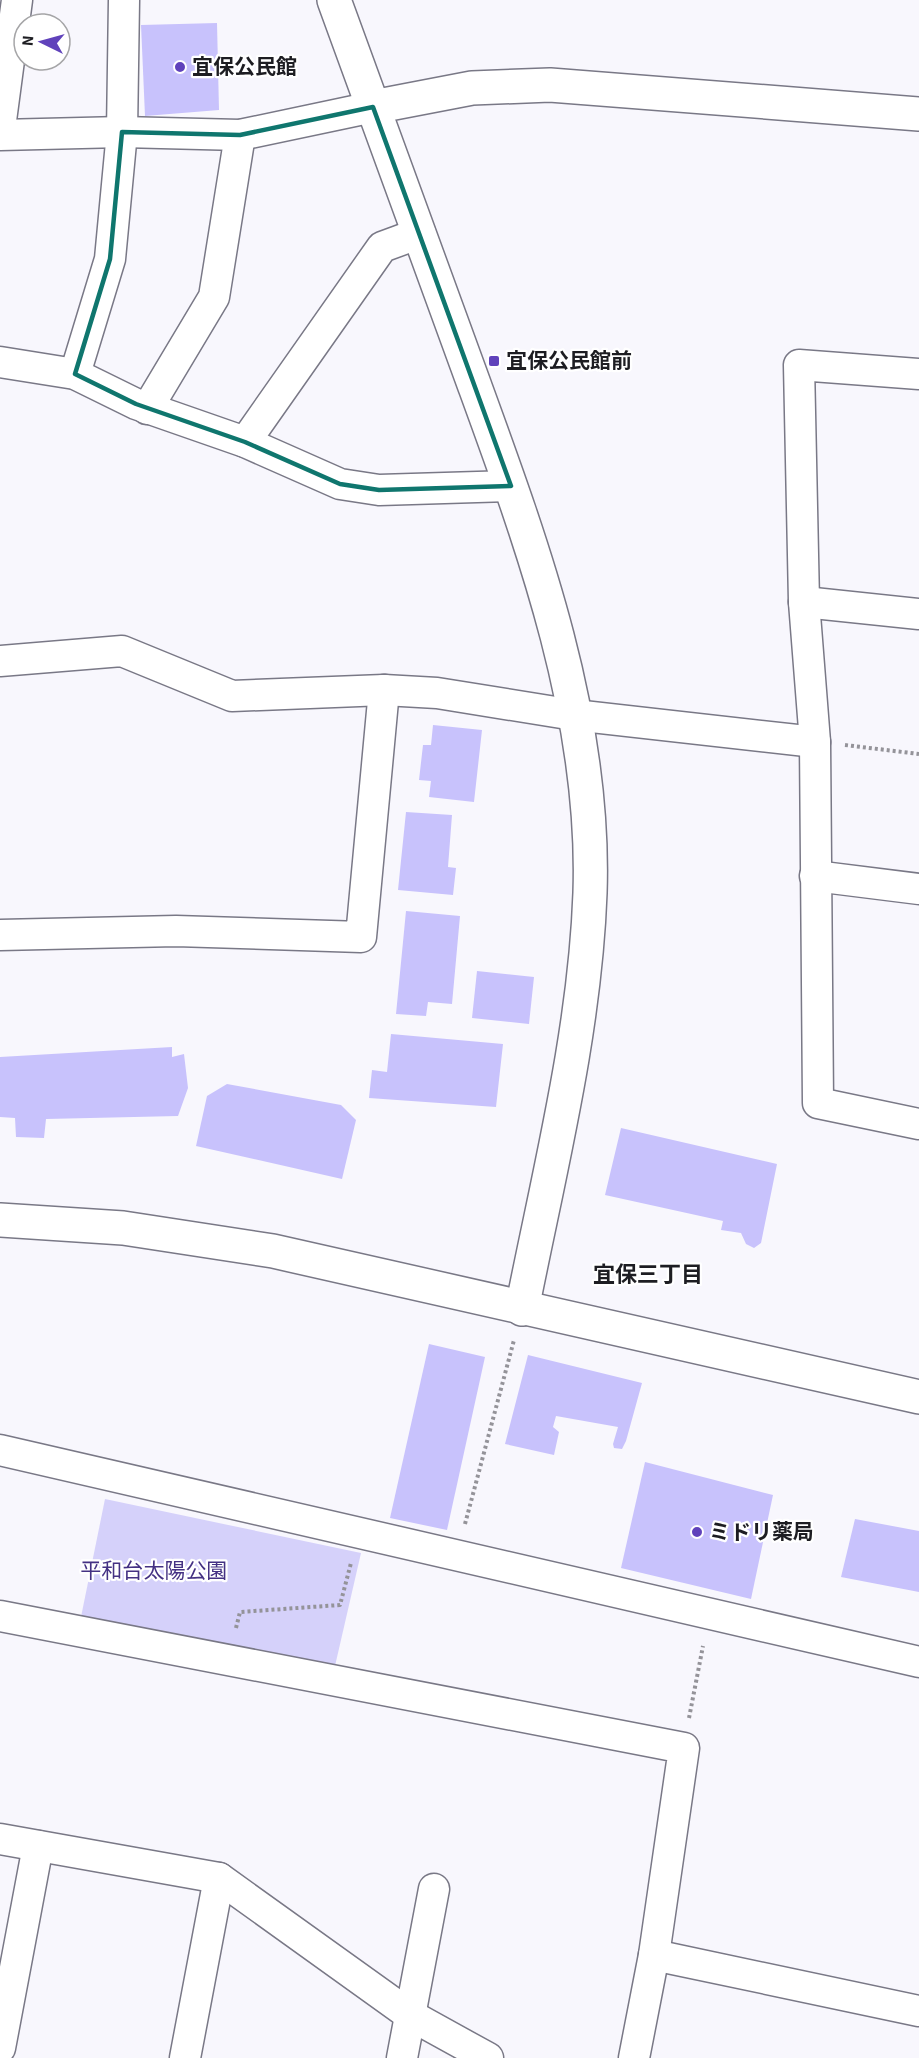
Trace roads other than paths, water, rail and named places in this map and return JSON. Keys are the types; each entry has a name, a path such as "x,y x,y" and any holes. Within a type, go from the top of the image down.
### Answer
{"street":[{"path":"0,128 17,0"},
{"path":"75,374 110,260 122,132 124,0"},
{"path":"334,0 511,486 551,611 574,715 587,800 590,891 582,1002 522,1309"},
{"path":"0,135 122,132 240,135 472,88 550,85 919,114"},
{"path":"147,408 214,297 240,135"},
{"path":"245,442 382,247 420,233"},
{"path":"0,362 75,374 147,408 245,442 340,484 380,490 511,486"},
{"path":"919,374 799,365 804,602 815,742 814,876 818,1103 919,1124"},
{"path":"804,602 919,614"},
{"path":"0,661 122,651 232,696 384,690 437,693 574,715 815,742"},
{"path":"0,935 176,931 361,936 384,690"},
{"path":"814,876 919,889"},
{"path":"0,1220 123,1228 273,1251 522,1309 919,1396"},
{"path":"0,1450 919,1662"},
{"path":"0,1616 684,1748 654,1955 634,2058"},
{"path":"0,1839 219,1878 410,2015 488,2058"},
{"path":"0,2048 38,1846"},
{"path":"185,2058 219,1878"},
{"path":"402,2058 434,1888"},
{"path":"654,1955 919,2011"}],"place":[{"name":"宜保公民館","path":"180,67"},
{"name":"宜保公民館前","path":"494,361"},
{"name":"ミドリ薬局","path":"697,1532"}],"district":[{"name":"宜保三丁目","path":"648,1274"}],"park label":[{"name":"平和台太陽公園","path":"154,1571"}]}
